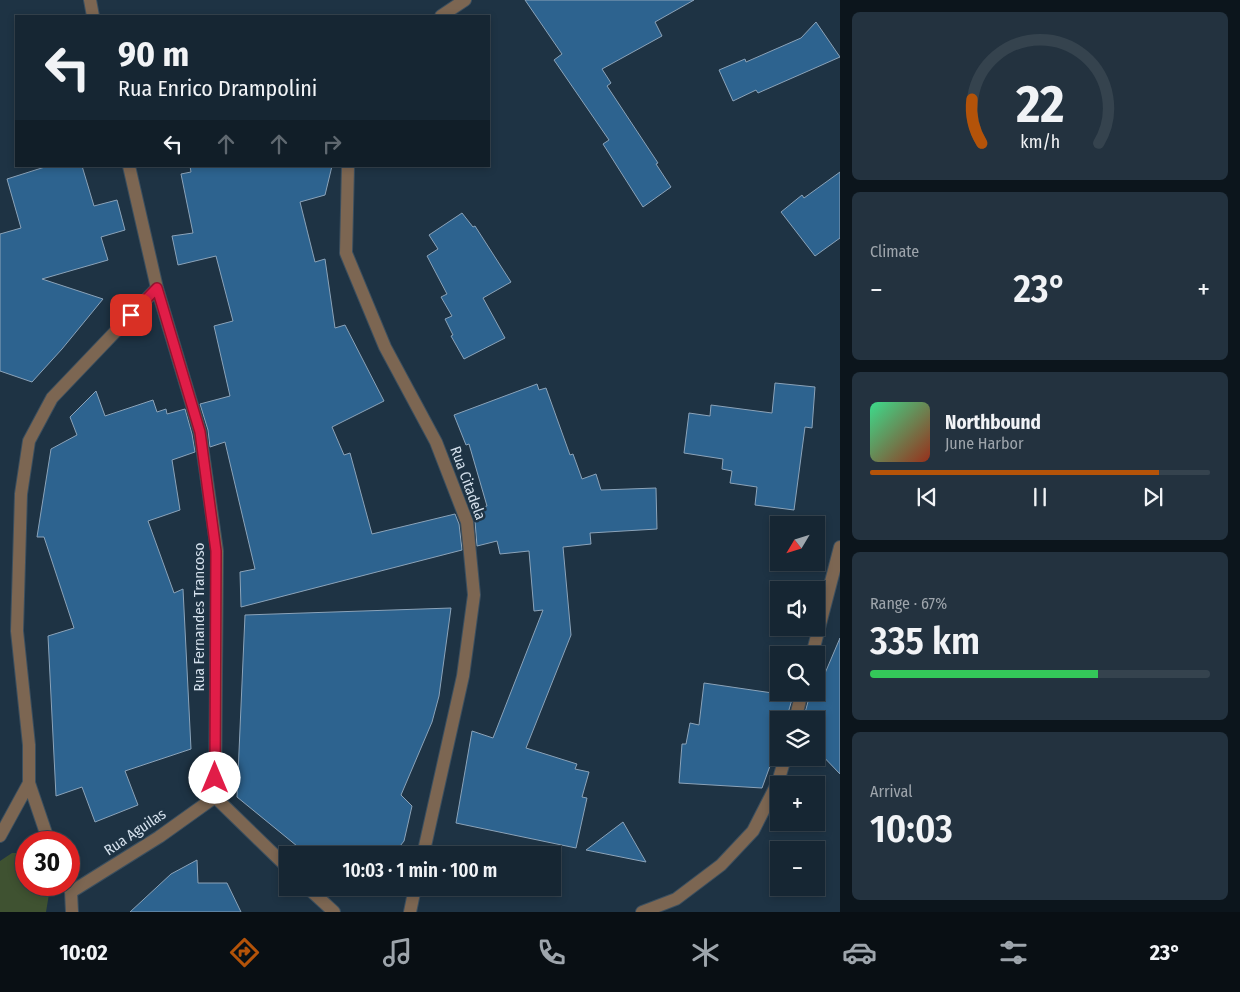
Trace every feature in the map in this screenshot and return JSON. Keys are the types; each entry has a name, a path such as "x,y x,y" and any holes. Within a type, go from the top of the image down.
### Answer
{"street":[{"path":"90,0 94,15"},
{"path":"442,15 465,0"},
{"name":"Rua Fernandes Trancoso","path":"129,167 157,288 200,432 216,551 215,797"},
{"name":"Rua Citadela","path":"348,167 346,252 386,347 436,442 467,522 474,595 463,676 425,846"},
{"path":"45,831 29,782 29,746 17,631 21,494 29,441 52,398 157,288"},
{"path":"814,646 840,547"},
{"path":"642,912 676,899 721,865 753,831 778,782 782,766"},
{"path":"0,836 29,782"},
{"path":"215,797 279,859"},
{"name":"Rua Aguilas","path":"80,883 160,837 215,797"},
{"path":"71,896 72,912"},
{"path":"317,896 334,912"},
{"path":"410,912 413,896"}],"green space":[{"path":"15,853 15,896 49,896 46,912 0,912 0,861"}],"building":[{"path":"525,0 694,0 655,22 662,36 602,69 611,83 607,86 658,163 656,164 671,187 643,207 603,144 609,140 554,60 562,54"},
{"path":"816,22 840,57 758,93 756,90 733,101 719,70 745,59 746,62 801,38"},
{"path":"45,167 82,167 94,206 117,200 125,230 101,237 108,260 42,279 103,299 32,382 0,371 0,234 21,228 7,179"},
{"path":"190,167 332,167 325,195 300,202 315,262 325,259 335,328 345,325 384,401 332,427 344,455 350,453 372,534 455,514 459,524 462,550 241,607 240,572 255,569 225,442 210,447 208,430 200,404 230,396 214,326 233,321 216,256 178,265 172,236 193,233 181,174 191,172"},
{"path":"840,172 840,238 815,256 781,212 802,195 804,198"},
{"path":"462,213 473,227 475,226 511,282 483,298 505,338 464,359 451,336 453,335 445,319 452,316 441,297 447,294 427,256 438,249 429,235"},
{"path":"775,383 815,387 812,428 805,427 794,510 755,505 757,487 730,483 732,471 722,469 723,459 684,453 689,413 710,416 711,405 772,413"},
{"path":"537,384 539,390 546,388 570,455 573,454 582,479 596,474 601,490 656,488 657,529 590,533 591,544 563,547 571,635 526,748 577,764 575,769 589,772 582,797 587,798 576,848 456,823 472,731 493,738 543,610 534,611 529,551 500,554 497,541 477,546 475,521 471,510 487,506 469,444 466,445 454,415"},
{"path":"96,391 105,416 153,400 157,412 166,409 167,414 185,409 195,452 172,460 180,510 148,521 174,593 183,589 191,749 125,771 138,805 95,822 82,787 56,796 48,636 74,628 44,537 37,537 51,449 77,435 70,417"},
{"path":"451,608 439,696 432,722 401,795 412,806 404,841 400,846 297,846 237,797 245,615"},
{"path":"840,638 840,774 825,758 825,711 805,711 808,701 825,701 825,673"},
{"path":"704,683 770,693 770,701 792,701 789,711 770,711 770,766 762,788 679,783 682,744 686,744 690,723 699,725"},
{"path":"623,822 646,862 586,850"},
{"path":"197,860 198,883 227,883 241,912 130,912 171,874"}],"route":[{"path":"131,315 157,288 200,432 216,551 215,778"}]}
